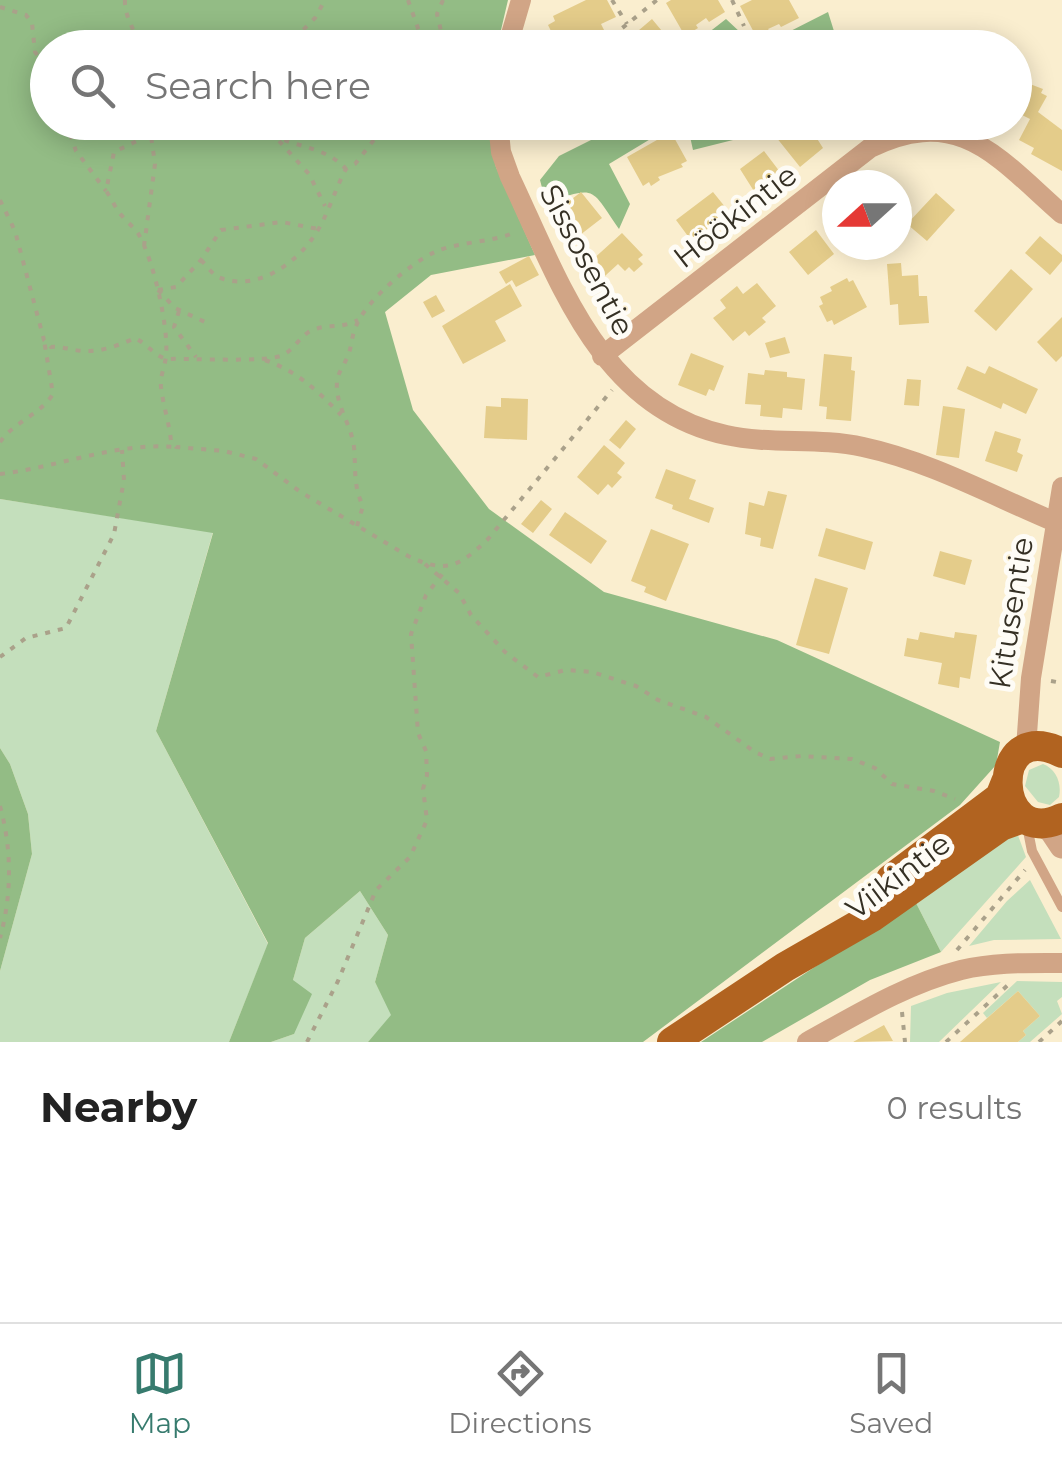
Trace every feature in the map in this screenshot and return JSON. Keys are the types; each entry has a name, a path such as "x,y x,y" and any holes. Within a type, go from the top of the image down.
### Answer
{"main road":[{"path":"1026,748 1040,746 1062,754"},
{"name":"Viikintie","path":"785,966 856,906 1000,797 1008,767 1026,748"},
{"path":"1006,782 1008,796 1038,819"},
{"name":"Viikintie","path":"672,1042 785,966 872,918 1001,826 1038,819"}],"street":[{"path":"512,30 520,0"},
{"name":"Sissosentie","path":"500,140 501,152 531,221 585,333 621,378 648,400 697,427 756,440 829,442 884,452 1055,522"},
{"name":"Höökintie","path":"602,356 870,148 887,140"},
{"name":"Höökintie","path":"970,140 993,154 1062,214"},
{"name":"Kitusentie","path":"1026,748 1026,714 1062,487"},
{"path":"1038,819 1062,846"},
{"path":"807,1042 893,994 962,970 1062,963"}],"lane":[{"path":"1038,819 1032,851 1062,907"}],"path":[{"path":"125,0 127,18 134,30"},
{"path":"303,30 325,0"},
{"path":"408,0 419,30"},
{"path":"441,30 438,14 443,0"},
{"path":"612,0 627,24"},
{"path":"622,30 656,0"},
{"path":"732,0 744,26"},
{"path":"0,7 26,15 33,30"},
{"path":"72,140 76,151 121,216 137,231 144,246 164,326 166,358 161,389 171,441 176,446"},
{"path":"106,191 114,152 138,140"},
{"path":"144,246 156,164 153,140"},
{"path":"201,260 216,276 260,280 304,249 318,229 346,168 355,164 374,140"},
{"path":"279,141 312,148 346,168"},
{"path":"279,141 310,174 326,208"},
{"path":"0,200 16,231 44,340 53,394 35,412 16,423 0,442"},
{"path":"340,415 337,379 349,357 358,320 386,288 421,259 470,241 507,237 531,221"},
{"path":"158,290 176,287 221,230 282,222 318,229"},
{"path":"158,290 179,310 207,324"},
{"path":"174,327 179,310"},
{"path":"44,340 51,347 66,346 83,352 117,346 135,338 157,356 166,358 265,360 287,353 307,332 317,328 340,329 358,320"},
{"path":"164,326 174,327 197,358"},
{"path":"265,360 301,377 350,429 355,489 363,506 357,526"},
{"path":"425,564 448,567 467,560 488,540 621,378"},
{"path":"166,446 171,441"},
{"path":"0,474 42,469 60,460 166,446 224,451 256,459 299,491 425,564 459,592 471,616 505,652 538,678 566,670 592,672 636,686 658,700 706,717 770,759 852,759 875,768 892,784 934,791 958,800"},
{"path":"0,657 26,638 66,628 114,534 124,480 122,450"},
{"path":"307,1042 338,981 376,890 410,857 428,820 424,789 426,751 418,733 412,634 426,595 448,567"},
{"path":"0,806 10,862 7,912 0,938"},
{"path":"950,956 1032,865"},
{"path":"946,1042 1015,976"},
{"path":"902,1006 905,1042"},
{"path":"974,1016 981,1023"},
{"path":"1039,1042 1062,1022"}],"green space":[{"path":"0,0 508,0 501,30 30,30 30,140 490,140 496,167 535,255 431,275 385,312 413,410 489,509 604,592 777,640 1000,742 996,765 960,805 643,1042 368,1042 391,1015 375,982 388,935 360,891 305,938 293,980 312,994 294,1034 271,1042 229,1042 268,943 156,731 213,533 0,499"},
{"path":"828,12 834,30 793,30"},
{"path":"726,19 738,30 712,30"},
{"path":"591,140 649,140 609,164 630,204 619,229 590,194 583,192 546,203 540,180 559,156"},
{"path":"691,140 733,140 693,150"},
{"path":"0,499 213,532 156,731 268,944 229,1042 0,1042 0,971 32,854 28,814 0,748"},
{"path":"0,748 28,814 32,854 0,971"},
{"path":"1043,764 1055,773 1060,787 1059,797 1050,805 1038,802 1025,786 1029,770"},
{"path":"1016,830 1026,857 941,952 915,901"},
{"path":"1030,880 1061,939 994,940 969,946 1007,901"},
{"path":"360,891 388,935 375,982 392,1015 368,1042 271,1042 294,1034 293,980 305,938"},
{"path":"915,901 941,952 870,980 762,1042 701,1042"},
{"path":"1017,981 1062,982 1062,997 1057,1001 1062,1014 1030,1042 1018,1042 1026,1035 1023,1031 1040,1016 1018,991 987,1018 983,1013"},
{"path":"1001,982 939,1042 910,1042 911,1006 947,993"}],"building":[{"path":"586,0 607,0 616,17 601,24 604,30 550,30 548,25 555,21 553,16"},
{"path":"718,0 725,12 709,22 706,18 695,30 682,30 666,3"},
{"path":"752,0 789,0 799,18 781,27 779,24 769,30 753,30 740,6"},
{"path":"652,19 661,30 639,30"},
{"path":"1032,85 1043,89 1041,93 1047,96 1038,112 1062,130 1062,171 1031,154 1034,148 1019,140 1032,140"},
{"path":"657,140 675,140 687,161 681,164 683,167 658,177 660,180 651,186 649,182 643,186 627,157"},
{"path":"778,140 818,140 823,148 800,167"},
{"path":"764,151 780,172 757,196 740,169"},
{"path":"581,192 602,218 580,235 559,209"},
{"path":"713,192 734,218 717,230 720,235 696,247 676,220"},
{"path":"936,193 955,210 927,241 912,228 912,219"},
{"path":"816,230 822,238 822,260 827,260 808,275 789,252"},
{"path":"622,233 643,255 638,259 643,264 634,272 629,267 625,271 618,264 594,286 580,271"},
{"path":"1040,236 1062,255 1062,261 1050,275 1025,253"},
{"path":"529,256 539,275 516,287 512,280 506,284 499,272"},
{"path":"901,263 902,276 918,275 919,296 927,296 929,323 899,325 898,304 890,305 887,264"},
{"path":"1011,269 1033,289 996,331 974,311"},
{"path":"847,278 849,282 853,280 867,307 834,325 832,320 827,322 819,306 823,304 820,297"},
{"path":"757,283 776,306 762,318 766,322 749,336 745,331 733,341 713,318 726,308 720,300 737,286 743,294"},
{"path":"510,284 522,306 495,321 506,341 463,364 442,326"},
{"path":"436,295 445,311 432,318 423,302"},
{"path":"1062,317 1062,356 1056,362 1037,342"},
{"path":"785,337 790,353 770,358 765,343"},
{"path":"691,353 724,366 714,391 709,389 706,396 678,385"},
{"path":"824,354 852,357 851,370 855,371 851,421 826,419 827,407 819,406"},
{"path":"967,366 985,374 989,366 1038,389 1026,414 1003,403 1001,409 957,389"},
{"path":"765,370 805,379 802,410 783,408 782,418 760,416 761,405 745,404 748,373 764,375"},
{"path":"907,379 921,380 919,406 904,405"},
{"path":"501,398 528,399 527,440 484,438 486,406 501,407"},
{"path":"943,406 965,409 959,458 936,455"},
{"path":"626,420 636,429 620,449 609,440"},
{"path":"995,431 1021,439 1017,452 1023,455 1017,472 985,461"},
{"path":"604,445 625,463 617,473 622,477 598,495 577,477"},
{"path":"666,469 696,480 689,499 714,508 709,523 655,498"},
{"path":"768,491 787,495 773,549 760,546 761,538 745,534 749,502 764,506"},
{"path":"541,500 552,509 533,533 521,524"},
{"path":"565,512 607,541 591,564 549,535"},
{"path":"826,528 873,542 865,570 818,556"},
{"path":"651,529 689,544 666,601 644,592 646,587 631,581"},
{"path":"940,551 972,560 965,585 933,576"},
{"path":"815,578 848,588 829,654 796,645"},
{"path":"920,632 954,638 955,632 977,635 970,679 960,677 959,688 938,684 942,663 904,656 907,638 918,640"},
{"path":"1018,991 1040,1016 1023,1031 1026,1035 1018,1042 960,1042"},
{"path":"884,1025 893,1041 853,1042"}]}
